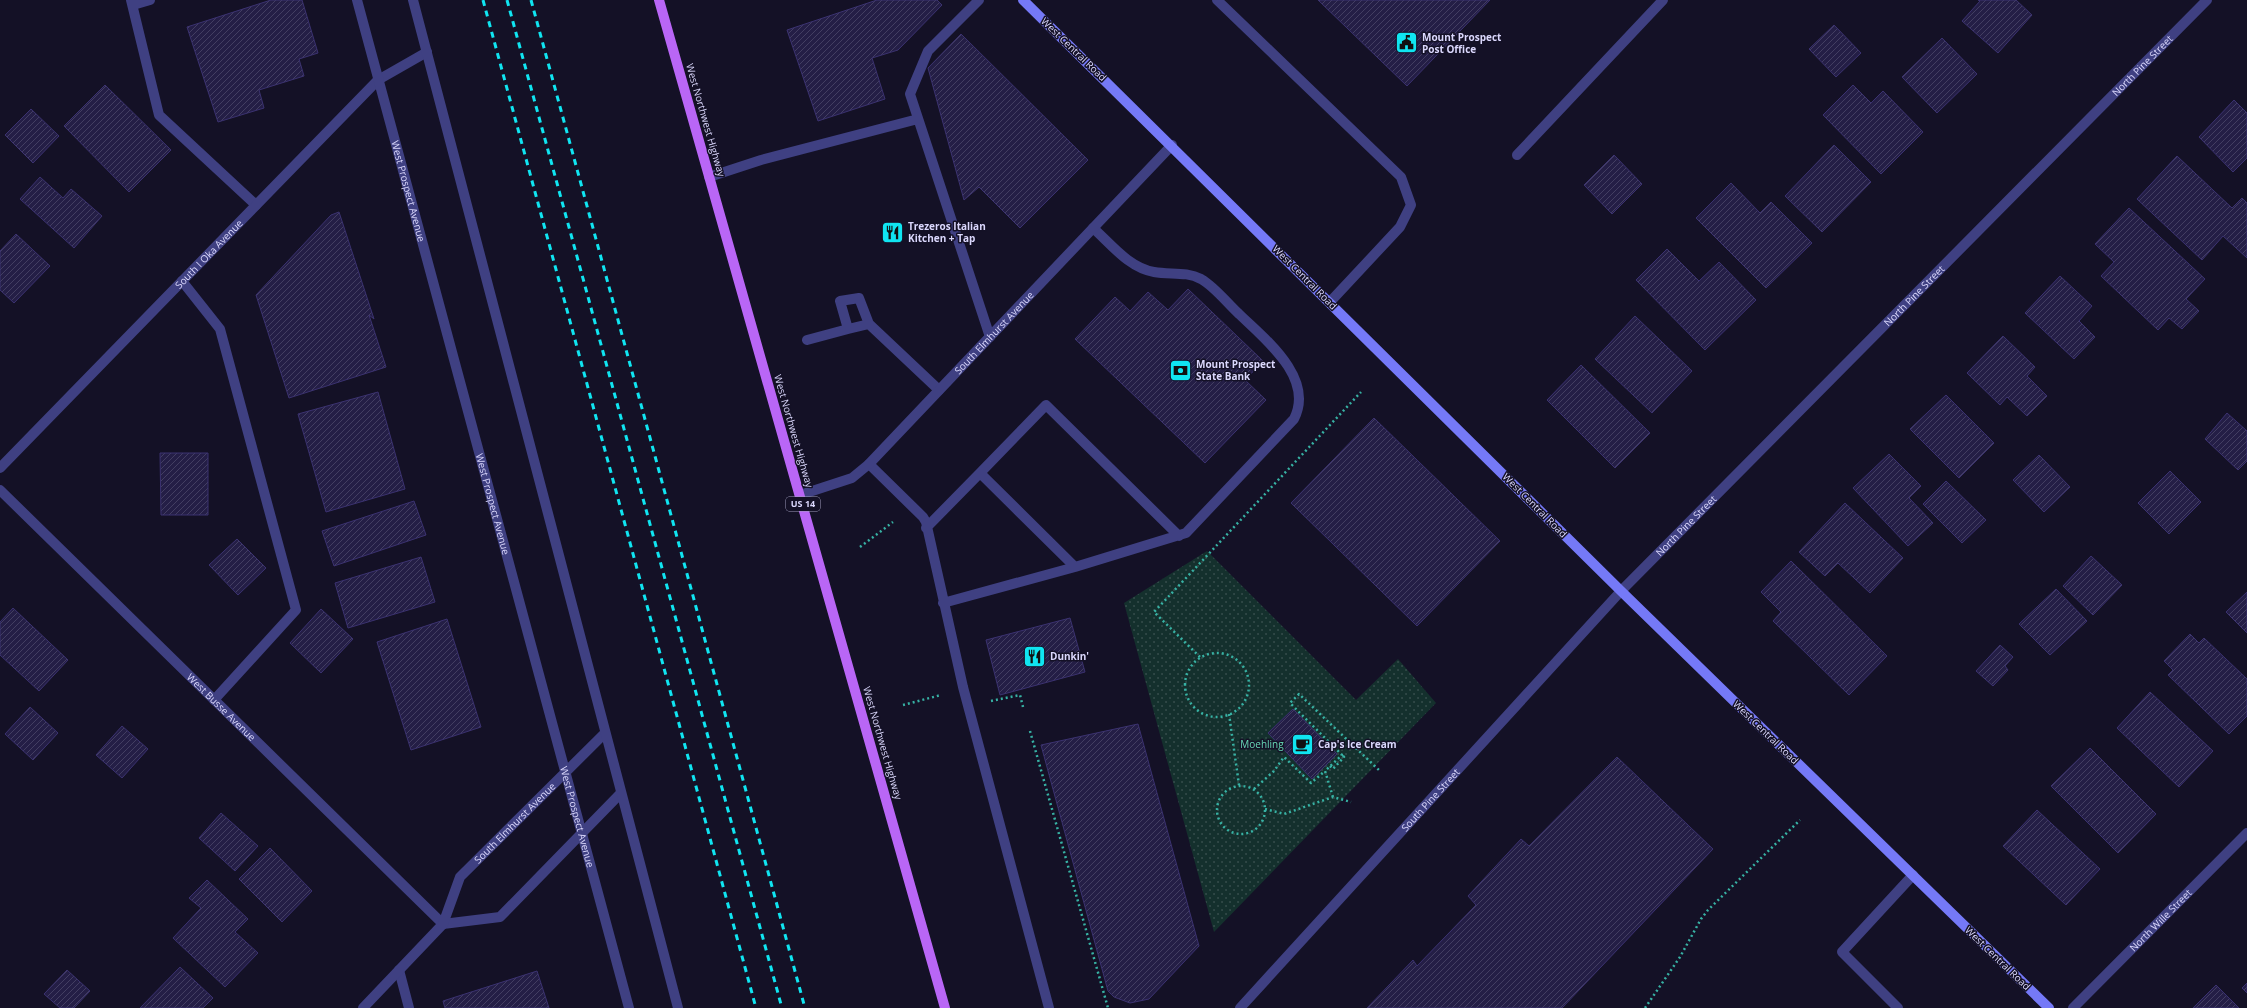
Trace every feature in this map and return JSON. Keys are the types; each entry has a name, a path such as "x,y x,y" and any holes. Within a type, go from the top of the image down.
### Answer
{"main road":[{"name":"West Northwest Highway","path":"659,0 945,1008"},
{"name":"West Central Road","path":"1023,0 1172,145 1621,591 2049,1008"}],"street":[{"path":"150,0 132,3 159,116 256,205"},
{"name":"West Prospect Avenue","path":"357,0 629,1008"},
{"path":"413,0 604,734 678,1008"},
{"path":"979,0 928,51 910,94 990,337"},
{"path":"1217,0 1401,177 1411,205 1400,227 1330,302"},
{"path":"1517,155 1663,0"},
{"name":"North Pine Street","path":"1621,591 2207,0"},
{"name":"South I Oka Avenue","path":"0,468 378,80 427,52"},
{"path":"709,177 761,160 918,119"},
{"name":"South Elmhurst Avenue","path":"800,495 852,478 869,464 1172,145"},
{"path":"943,603 1076,567 1182,534 1294,419 1299,404 1297,389 1291,370 1280,355 1209,285 1190,274 1154,272 1136,266 1093,228"},
{"path":"182,281 220,329 296,610 214,700"},
{"path":"848,329 840,301 859,298 869,324 939,390"},
{"path":"807,340 869,324"},
{"path":"926,528 1046,405 1182,534"},
{"path":"869,464 922,517 926,528 963,687 1049,1008"},
{"path":"980,473 1076,567"},
{"name":"West Busse Avenue","path":"0,490 443,924"},
{"name":"South Pine Street","path":"1240,1008 1621,591"},
{"name":"South Elmhurst Avenue","path":"363,1008 443,924 460,877 604,734"},
{"path":"443,924 500,917 582,835 620,794"},
{"name":"North Wille Street","path":"2073,1008 2247,833"},
{"path":"1898,1008 1842,952 1913,875"},
{"path":"399,970 409,1008"}],"path":[{"path":"1200,658 1154,612 1361,392"},
{"path":"860,547 895,520"},
{"path":"1213,653 1227,654 1236,658 1245,668 1249,681 1248,695 1240,707 1229,714 1215,717 1206,715 1198,710 1189,699 1186,690 1186,676 1190,667 1200,658 1213,653"},
{"path":"903,705 943,694"},
{"path":"1254,789 1274,771 1284,757 1311,783 1342,755 1290,703 1299,694 1380,771"},
{"path":"988,695 990,701 1020,695 1023,707"},
{"path":"1229,714 1239,785"},
{"path":"1030,731 1108,1008"},
{"path":"1325,771 1333,797"},
{"path":"1239,785 1254,789 1263,800 1265,809 1262,821 1253,831 1241,834 1230,832 1226,829 1217,816 1218,800 1228,788 1239,785"},
{"path":"1265,809 1286,814 1333,797 1351,802"},
{"path":"1645,1008 1680,957 1701,919 1708,910 1800,820"}],"green space":[{"name":"Moehling","path":"1207,551 1356,700 1398,659 1436,703 1214,932 1124,603"}],"building":[{"path":"271,0 302,0 318,53 299,59 304,76 259,90 264,108 218,122 187,27"},
{"path":"877,0 937,0 942,5 898,50 872,58 885,99 818,121 787,30"},
{"name":"Mount Prospect Post Office","path":"1318,0 1490,0 1407,86"},
{"path":"1978,0 2016,0 2032,15 1998,53 1962,21 1980,1"},
{"path":"1834,25 1861,53 1836,77 1809,49"},
{"path":"961,34 1088,160 1020,228 979,187 964,200 928,68"},
{"path":"1942,38 1977,74 1937,113 1902,77"},
{"path":"105,85 171,150 129,192 64,126"},
{"path":"1853,85 1871,103 1883,91 1923,132 1881,174 1823,115"},
{"path":"2234,100 2247,113 2247,158 2233,172 2199,137"},
{"path":"31,109 59,136 33,163 5,135"},
{"path":"1834,145 1871,182 1822,232 1785,196"},
{"path":"1614,155 1642,184 1612,214 1584,185"},
{"path":"2177,156 2232,208 2242,198 2247,203 2247,258 2223,236 2202,260 2137,199"},
{"path":"40,177 63,198 71,189 102,216 74,248 20,199"},
{"path":"1731,183 1760,213 1771,202 1812,243 1766,288 1696,218"},
{"path":"2129,208 2205,279 2186,299 2199,311 2182,329 2169,318 2158,330 2101,276 2114,262 2095,244"},
{"path":"339,212 374,319 369,315 386,367 289,398 256,295 331,215"},
{"path":"16,234 50,266 14,303 0,290 0,251"},
{"path":"1667,249 1699,281 1719,262 1756,300 1705,350 1636,280"},
{"path":"2060,276 2092,306 2079,321 2095,337 2074,359 2025,313"},
{"name":"Mount Prospect State Bank","path":"1188,289 1263,361 1245,380 1266,400 1205,463 1075,339 1115,297 1130,311 1148,292 1168,310"},
{"path":"1635,316 1692,371 1652,413 1595,359"},
{"path":"2003,336 2035,367 2027,376 2047,396 2027,416 2007,397 2000,405 1967,373"},
{"path":"1581,365 1650,433 1615,468 1547,400"},
{"path":"378,392 405,489 326,512 298,414"},
{"path":"1946,395 1994,443 1959,478 1910,429"},
{"path":"2227,413 2247,431 2247,461 2238,470 2205,439"},
{"path":"1374,418 1500,541 1417,626 1291,503"},
{"path":"160,453 208,453 208,515 161,515"},
{"path":"1889,454 1921,486 1909,498 1933,523 1908,546 1853,488"},
{"path":"2039,455 2070,487 2044,512 2013,480"},
{"path":"2170,471 2201,502 2169,534 2138,503"},
{"path":"1946,481 1986,520 1962,543 1923,504"},
{"path":"414,501 426,535 334,566 322,531"},
{"path":"1845,503 1903,558 1870,593 1838,563 1825,576 1799,552"},
{"path":"237,539 266,568 238,595 209,565"},
{"path":"2091,556 2122,585 2093,615 2063,586"},
{"path":"421,557 435,602 348,628 335,583"},
{"path":"1791,561 1887,656 1849,695 1773,621 1781,612 1761,592"},
{"path":"2056,589 2087,621 2050,655 2019,624"},
{"path":"2247,592 2247,633 2226,612"},
{"path":"13,608 68,660 39,691 0,655 0,622"},
{"path":"321,609 353,639 321,673 290,643"},
{"name":"Dunkin'","path":"1070,618 1085,672 1000,695 986,640"},
{"path":"447,619 481,727 411,750 377,642"},
{"path":"2190,634 2199,643 2204,638 2247,679 2247,716 2229,734 2168,675 2173,670 2164,661"},
{"path":"2000,645 2013,657 2005,666 2008,670 1993,686 1976,671"},
{"path":"2150,692 2213,751 2179,787 2117,728"},
{"path":"30,707 58,733 33,760 5,734"},
{"name":"Cap's Ice Cream","path":"1293,709 1337,754 1312,779 1268,733"},
{"path":"1138,724 1199,946 1149,999 1130,1003 1114,997 1108,991 1041,745"},
{"path":"122,726 148,749 122,778 96,755"},
{"path":"2090,748 2156,814 2118,853 2051,786"},
{"path":"1617,757 1713,849 1562,1008 1367,1008 1413,960 1417,966 1476,905 1468,896 1521,839 1529,846"},
{"path":"2037,810 2100,869 2066,905 2003,846"},
{"path":"221,813 258,846 235,871 199,838"},
{"path":"270,848 312,891 282,922 239,879"},
{"path":"207,880 248,919 235,932 258,953 225,987 173,938 201,908 189,898"},
{"path":"180,967 213,998 203,1008 140,1008"},
{"path":"67,970 90,991 74,1008 60,1008 44,994"},
{"path":"537,971 549,1008 445,1008 443,1001"},
{"path":"2247,983 2247,993 2242,988"},
{"path":"2216,985 2239,1008 2193,1008"}],"railway":[{"path":"483,0 756,1008"},
{"path":"507,0 782,1008"},
{"path":"531,0 805,1008"}],"place":[{"name":"Mount Prospect Post Office","path":"1406,43"},
{"name":"Trezeros Italian Kitchen + Tap","path":"893,232"},
{"name":"Mount Prospect State Bank","path":"1181,370"},
{"name":"Dunkin'","path":"1035,656"},
{"name":"Cap's Ice Cream","path":"1302,744"}]}
